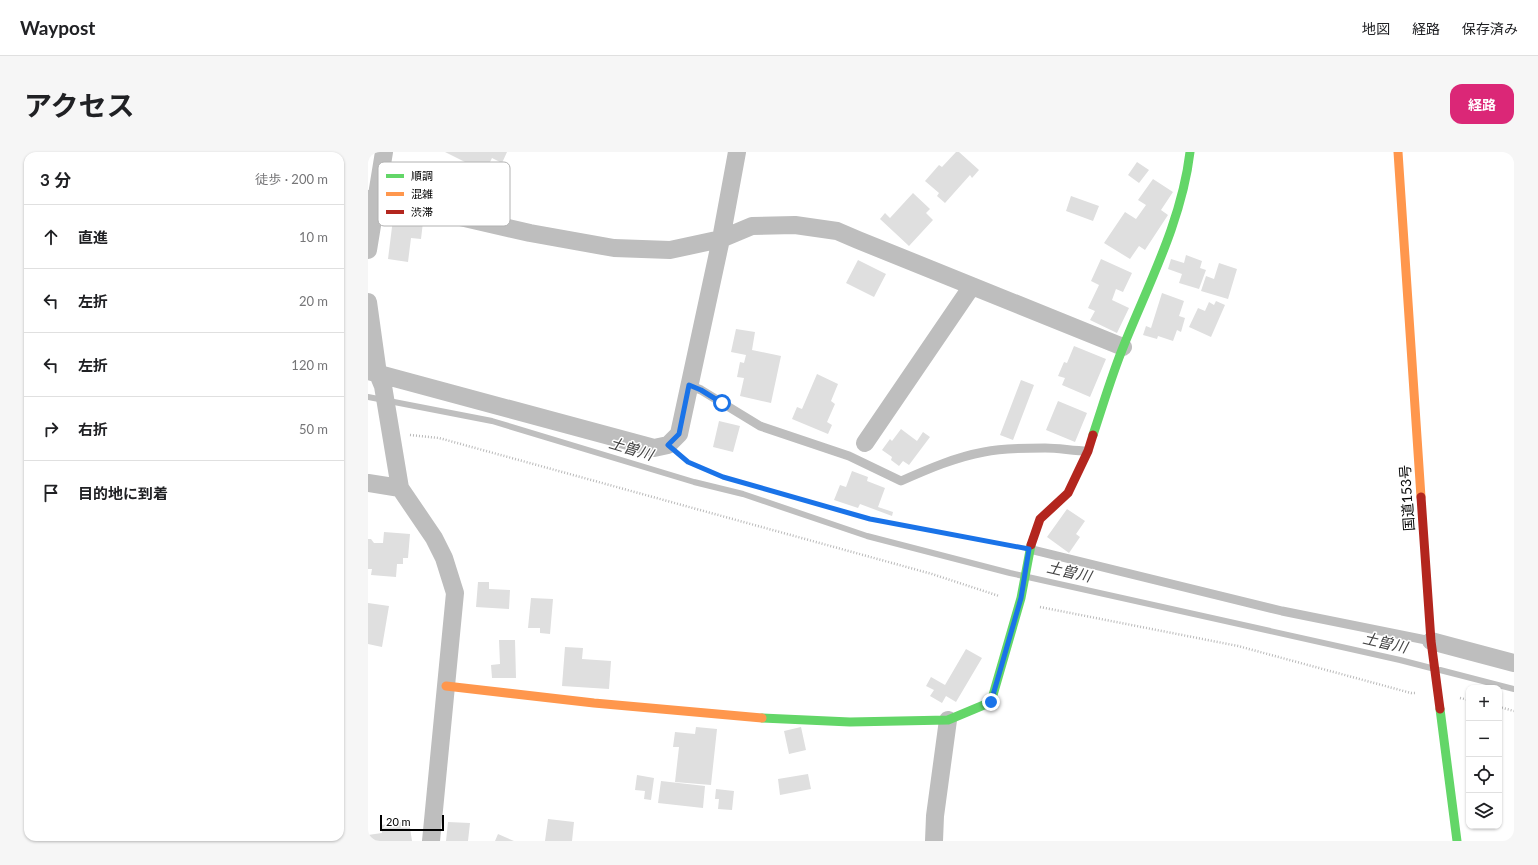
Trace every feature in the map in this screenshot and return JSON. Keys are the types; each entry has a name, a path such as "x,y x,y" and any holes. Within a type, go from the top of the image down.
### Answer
{"main road":[{"path":"446,686 594,703 745,717 850,722 948,720 991,702 1020,600 1028,553 1040,519 1068,493 1088,451 1123,347 1156,269 1176,212 1188,168 1190,152"},
{"name":"国道153号","path":"1398,152 1432,647 1436,692 1456,841"}],"street":[{"path":"382,162 384,152"},
{"path":"376,377 654,448 668,445 679,434 737,152"},
{"path":"368,250 373,198 378,177"},
{"path":"499,226 614,248 670,250 720,239 752,226 795,225 837,231 1123,347"},
{"path":"866,443 972,286"},
{"path":"368,302 376,377 389,426 400,488 434,538 444,558 455,594 431,841"},
{"path":"368,483 400,488"},
{"path":"1432,647 1514,664"},
{"path":"934,841 935,816 948,720"}],"lane":[{"path":"689,385 701,390 760,426 849,456 901,481 958,459 984,452 1044,448 1063,448 1088,451"},
{"path":"1028,553 1432,647"}],"path":[{"path":"389,426 439,438 932,574 1020,600 1238,646 1411,693 1436,692 1466,699"},
{"path":"668,445 688,462 723,477 870,519 1028,553"},
{"path":"1502,708 1514,711"}],"building":[{"path":"445,152 507,152 502,162 492,158 490,162 465,162"},
{"path":"956,152 959,152 979,170 972,178 970,175 945,203 937,196 939,193 925,181 939,165 942,167"},
{"path":"1137,162 1149,170 1139,183 1128,175"},
{"path":"1153,179 1173,192 1161,210 1168,215 1145,250 1139,246 1130,259 1104,243 1125,212 1136,219 1146,205 1138,200"},
{"path":"913,193 930,209 926,213 933,220 909,246 880,219 885,213 890,218"},
{"path":"1071,196 1099,206 1093,221 1066,211"},
{"path":"392,226 423,226 421,239 411,238 408,262 388,259"},
{"path":"1186,255 1202,261 1200,268 1206,270 1199,289 1179,283 1182,274 1168,269 1171,259 1184,263"},
{"path":"1101,259 1132,273 1123,292 1116,289 1112,300 1129,308 1117,333 1090,320 1095,311 1088,308 1099,285 1091,281"},
{"path":"858,260 886,274 874,297 846,283"},
{"path":"1219,263 1237,269 1228,299 1201,291 1206,276 1214,279"},
{"path":"1162,293 1184,301 1179,316 1185,318 1181,332 1177,330 1173,341 1158,336 1157,339 1143,335 1146,326 1151,328"},
{"path":"1216,301 1225,305 1211,337 1189,327 1198,308 1205,311 1209,302 1214,305"},
{"path":"736,329 755,332 752,350 781,356 771,403 740,396 744,378 737,377 740,362 744,363 746,355 731,352"},
{"path":"1074,346 1106,359 1090,397 1062,385 1065,378 1058,376 1064,362 1067,363"},
{"path":"817,374 838,384 831,401 835,404 827,422 832,425 828,434 792,419 797,407 802,409"},
{"path":"1021,380 1034,385 1013,440 1000,435"},
{"path":"1058,401 1087,413 1075,442 1046,430"},
{"path":"719,421 740,426 733,452 713,447"},
{"path":"901,429 917,441 923,432 930,437 909,465 903,461 899,466 891,460 892,457 882,450 890,439 892,441"},
{"path":"852,471 868,477 867,481 885,488 878,507 893,512 892,516 860,504 858,508 834,500 840,485 846,487"},
{"path":"1067,509 1085,521 1076,534 1080,537 1069,553 1047,537"},
{"path":"384,532 410,534 408,558 403,558 403,564 397,564 396,577 371,575 372,569 368,569 368,539 371,539 374,543 383,543"},
{"path":"478,582 489,582 489,589 510,590 509,609 476,607"},
{"path":"531,598 553,599 550,634 540,633 540,628 528,628"},
{"path":"368,603 389,606 382,647 368,644"},
{"path":"499,640 515,640 516,678 492,678 491,665 500,664"},
{"path":"565,647 583,648 582,659 611,661 609,689 562,686"},
{"path":"966,649 982,658 956,702 946,696 942,703 930,696 934,690 926,686 931,677 945,685"},
{"path":"696,727 717,729 711,785 675,782 679,747 673,747 675,732 695,734"},
{"path":"801,727 806,750 789,754 784,731"},
{"path":"808,774 811,789 780,795 778,779"},
{"path":"637,775 654,778 651,800 644,799 645,791 635,790"},
{"path":"661,781 705,786 703,808 658,803"},
{"path":"716,789 734,791 732,810 718,809 719,799 715,799"},
{"path":"548,819 574,822 572,841 545,841"},
{"path":"409,821 412,841 368,841 368,835 382,833 381,825"},
{"path":"448,822 470,823 468,841 446,841"},
{"path":"498,834 514,841 495,841"}],"waterway":[{"name":"土曽川","path":"368,397 492,421 694,482 743,494 867,536 1010,573 1431,668"},
{"name":"土曽川","path":"1440,670 1514,689"}],"traffic: fast":[{"path":"1093,435 1120,356 1154,275 1172,227 1180,202 1190,152"},
{"path":"762,718 850,722 948,720 991,702 1021,598 1031,545"},
{"path":"1440,709 1457,841"}],"traffic: slow":[{"path":"1398,152 1421,497"},
{"path":"446,686 594,703 762,718"}],"traffic: jam":[{"path":"1031,545 1040,519 1068,493 1088,451 1093,435"},
{"path":"1421,497 1431,641 1440,709"}],"route":[{"path":"722,403 701,390 689,385 679,434 668,445 688,462 723,477 742,481 870,519 1029,549 1021,598 991,702"}]}
